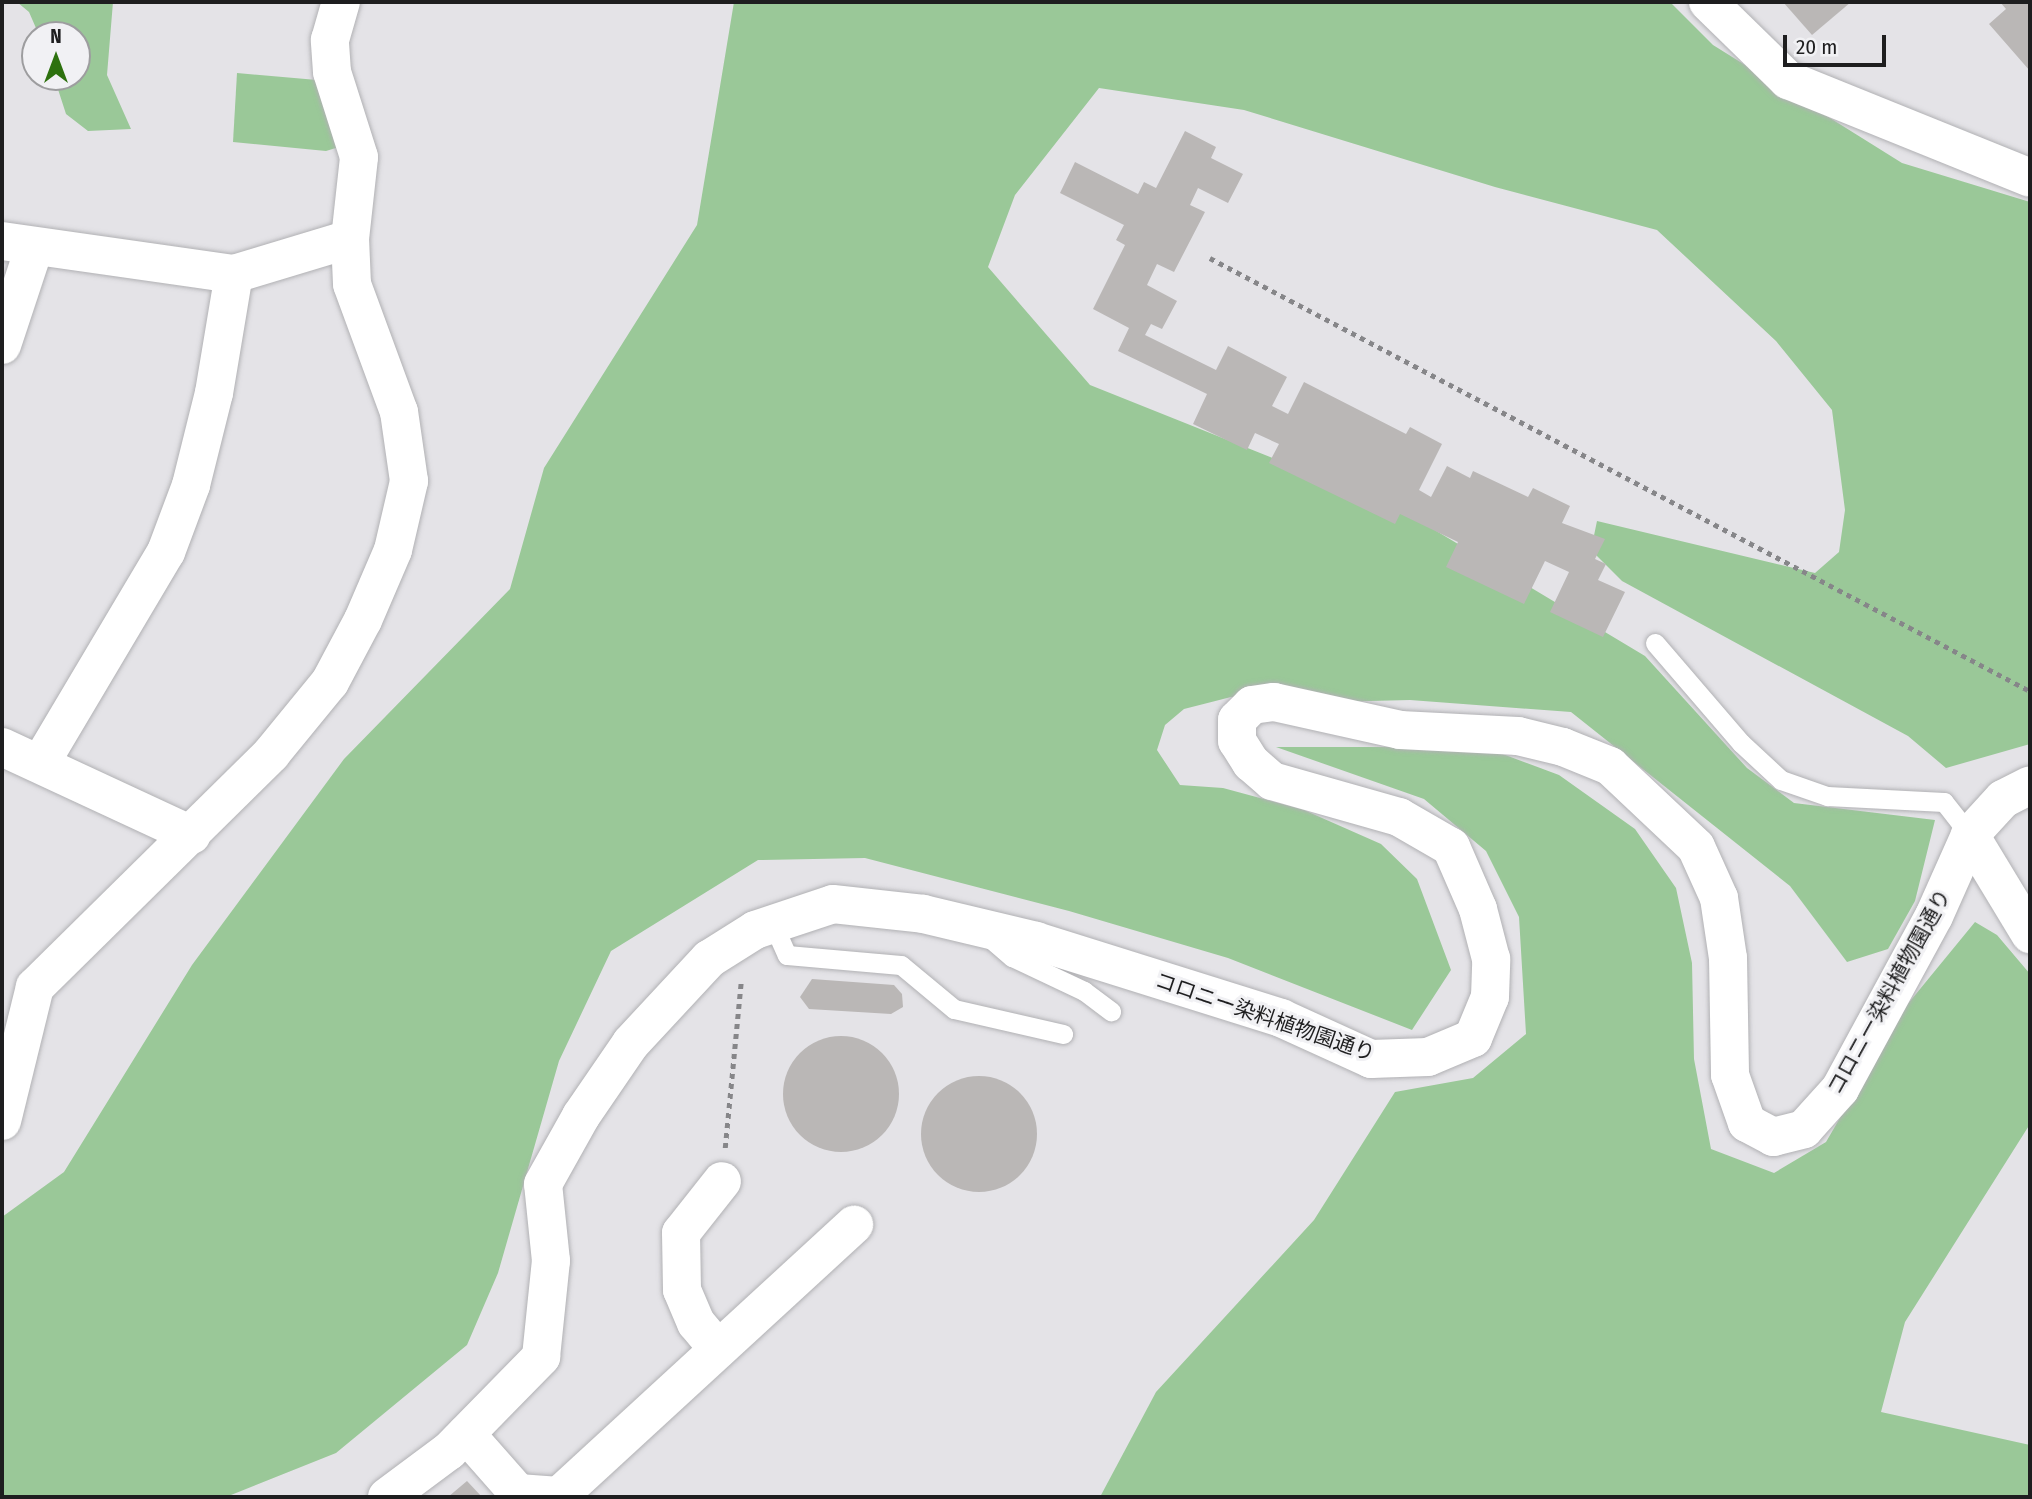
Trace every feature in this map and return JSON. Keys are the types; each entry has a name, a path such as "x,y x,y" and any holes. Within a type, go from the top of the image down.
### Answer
{"street":[{"path":"2,1121 35,987 192,835 271,754 330,682 393,550 409,481 399,412 352,284 350,239 359,157 332,72 330,40 341,2"},
{"path":"1707,2 1788,80 2030,178"},
{"path":"2,345 18,245 234,274 350,239"},
{"path":"40,764 166,552 191,485 214,393 234,274"},
{"name":"コロニー染料植物園通り","path":"387,1497 466,1434 541,1357 551,1261 543,1184 581,1116 631,1043 709,959 759,930 832,904 923,914 977,926 1280,1018 1371,1059 1428,1057 1473,1038 1490,997 1491,959 1478,909 1451,847 1398,817 1272,781 1251,763 1237,741 1237,720 1252,705 1274,702 1400,730 1518,736 1563,747 1609,766 1696,847 1719,898 1728,958 1730,1075 1747,1124 1773,1137 1804,1129 1840,1089 1934,916 1970,835 2003,799 2030,786"},
{"path":"2,747 192,835"},
{"path":"1970,835 2030,934"},
{"path":"718,1349 696,1323 682,1290 681,1233 722,1181"},
{"path":"466,1434 518,1493 559,1496 854,1225"}],"lane":[{"path":"1655,643 1741,743 1781,780 1827,796 1944,802 1970,835"},
{"path":"977,926 1012,957 1084,991 1111,1011"},
{"path":"759,930 787,955 901,965 954,1009 1063,1034"}],"path":[{"path":"1210,258 2030,691"},
{"path":"722,1181 759,930"}],"green space":[{"path":"17,2 113,2 107,75 131,129 88,131 66,114 59,91 91,91 91,21 33,21 29,12"},
{"path":"734,2 1670,2 1713,45 1902,163 2030,202 2030,744 1946,768 1908,736 1622,581 1591,550 1597,521 1815,573 1839,552 1845,510 1832,410 1776,341 1657,230 1495,187 1244,110 1099,88 1015,195 988,267 1090,385 1398,508 1645,656 1747,768 1794,803 1935,820 1915,901 1888,949 1847,962 1790,886 1571,712 1410,700 1287,703 1231,697 1184,709 1165,725 1157,750 1180,785 1223,788 1304,810 1381,844 1417,879 1451,970 1412,1030 1228,958 1069,911 865,858 758,860 611,951 559,1061 498,1273 467,1345 336,1453 226,1497 2,1497 2,1217 64,1172 192,965 344,759 510,589 544,468 697,225"},
{"path":"237,73 317,80 339,147 326,151 233,142"},
{"path":"1276,747 1484,747 1559,775 1635,829 1676,888 1692,963 1694,1059 1711,1149 1774,1173 1826,1142 1902,1011 1975,922 1997,935 2030,974 2030,1124 1905,1322 1881,1412 2030,1445 2030,1497 1100,1497 1156,1392 1314,1220 1395,1092 1473,1078 1526,1034 1519,917 1486,851 1424,799"}],"building":[{"path":"1783,2 1851,2 1812,35"},
{"path":"2000,2 2030,2 2030,71 1989,24 2006,9"},
{"path":"1185,131 1216,147 1211,158 1243,174 1228,203 1198,188 1190,205 1205,212 1174,272 1157,264 1147,285 1177,301 1162,329 1151,324 1145,335 1216,370 1228,346 1287,377 1272,406 1288,414 1304,382 1406,434 1410,427 1442,444 1419,490 1431,497 1447,466 1470,478 1473,471 1528,497 1533,488 1570,506 1562,523 1605,539 1595,559 1606,564 1598,580 1625,592 1603,637 1550,612 1569,572 1545,561 1524,604 1446,567 1458,542 1400,514 1395,524 1269,463 1279,444 1255,433 1247,450 1193,424 1207,394 1118,351 1129,328 1093,309 1125,245 1116,240 1124,225 1060,193 1075,162 1138,194 1144,182 1156,188"},
{"path":"812,979 894,985 902,994 903,1007 891,1014 809,1009 800,997"},
{"path":"841,1036 863,1040 882,1053 895,1072 899,1094 895,1116 882,1135 863,1148 841,1152 819,1148 800,1135 787,1116 783,1094 787,1072 800,1053 819,1040"},
{"path":"979,1076 1001,1080 1020,1093 1033,1112 1037,1134 1033,1156 1020,1175 1001,1188 979,1192 957,1188 938,1175 925,1156 921,1134 925,1112 938,1093 957,1080"},
{"path":"467,1481 482,1497 448,1497"}]}
